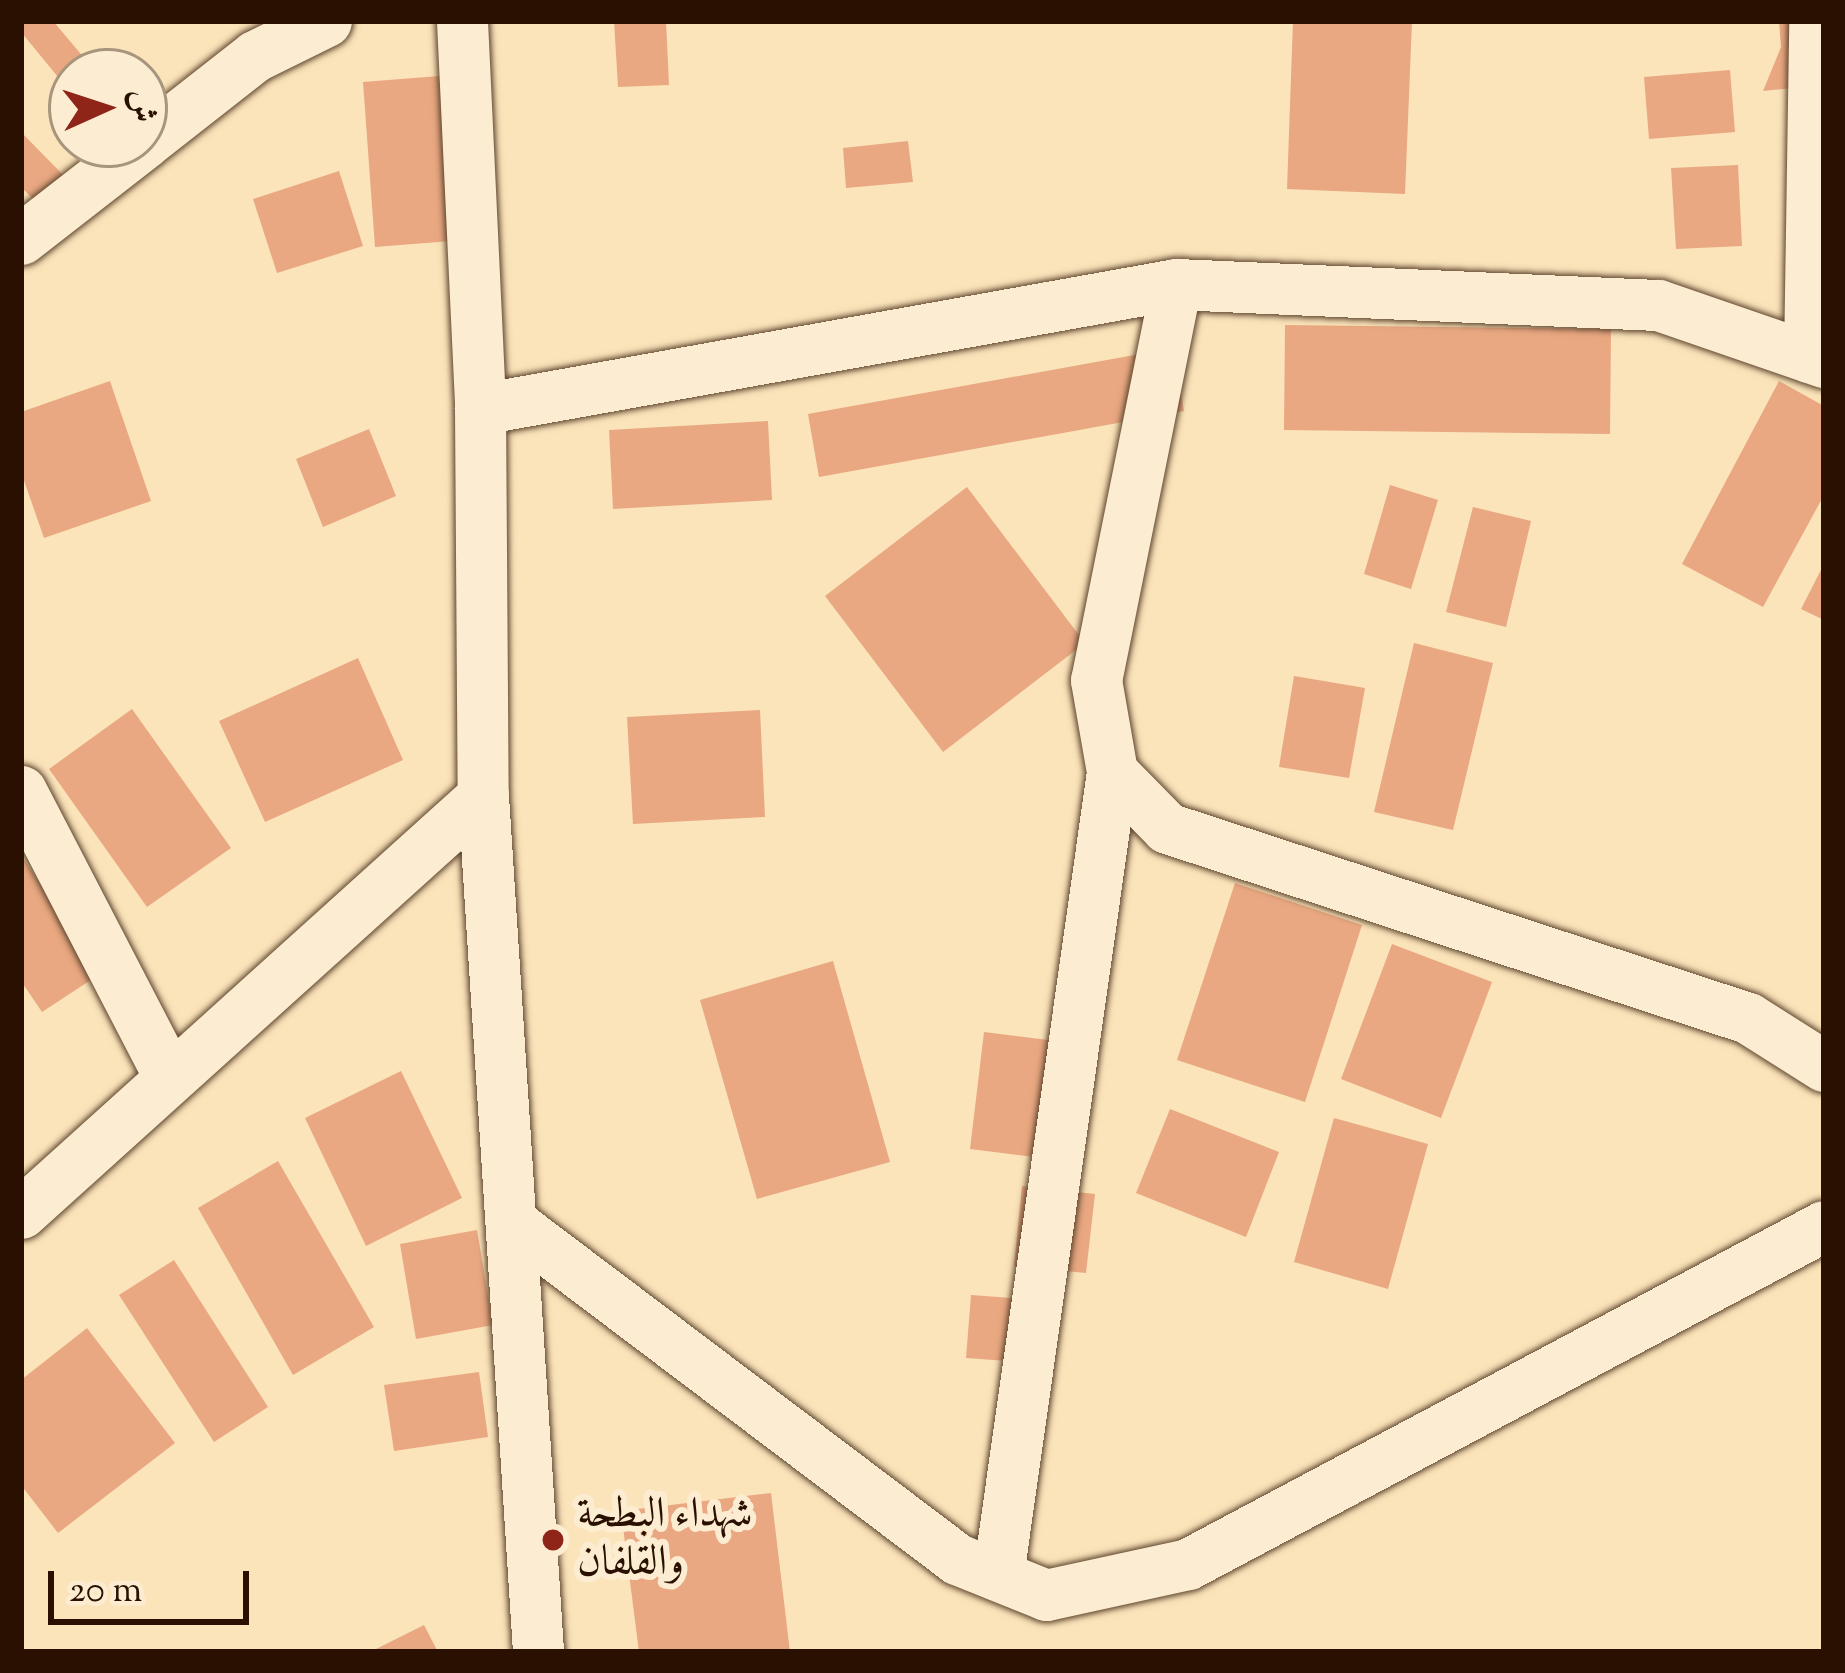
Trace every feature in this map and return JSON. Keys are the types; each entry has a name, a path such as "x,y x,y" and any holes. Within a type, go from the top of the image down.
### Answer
{"street":[{"path":"168,124 255,56 326,21"},
{"path":"462,21 480,410 483,796 538,1652"},
{"path":"480,410 1176,284 1658,305 1817,360 1814,21"},
{"path":"21,239 112,168"},
{"path":"998,1575 1112,772 1096,680 1176,284"},
{"path":"1112,772 1167,828 1748,1018 1824,1066"},
{"path":"21,791 170,1078"},
{"path":"21,1213 483,796"},
{"path":"511,1222 957,1559 1046,1595 1188,1564 1824,1226"}],"building":[{"path":"21,21 53,21 76,48 48,48 48,65 21,32"},
{"path":"614,21 666,21 669,85 618,87"},
{"path":"1293,21 1412,21 1405,194 1287,189"},
{"path":"1779,21 1824,21 1824,85 1763,91 1781,47"},
{"path":"1730,70 1735,132 1649,139 1644,77"},
{"path":"452,75 464,240 375,247 363,82"},
{"path":"21,132 48,160 48,168 56,168 68,180 41,207 21,187"},
{"path":"908,141 913,182 846,188 843,148"},
{"path":"1738,165 1742,246 1676,249 1671,168"},
{"path":"339,171 363,246 277,273 253,199"},
{"path":"1285,325 1611,329 1610,434 1284,430"},
{"path":"1173,348 1184,411 819,477 808,414"},
{"path":"110,381 151,501 44,538 21,472 21,412"},
{"path":"1779,381 1824,406 1824,495 1763,607 1682,564"},
{"path":"768,421 772,500 613,509 609,430"},
{"path":"369,429 396,496 323,527 296,459"},
{"path":"1390,485 1438,500 1411,589 1364,574"},
{"path":"967,487 1085,643 943,752 825,596"},
{"path":"1473,507 1531,521 1506,627 1446,612"},
{"path":"1824,564 1824,620 1801,609"},
{"path":"1414,643 1493,663 1453,830 1374,812"},
{"path":"358,658 403,760 265,822 219,721"},
{"path":"1294,676 1365,688 1349,778 1279,767"},
{"path":"132,709 231,848 147,907 49,769"},
{"path":"760,710 765,817 633,824 627,717"},
{"path":"21,855 100,974 42,1012 21,981"},
{"path":"1235,883 1362,925 1305,1102 1177,1060"},
{"path":"1392,944 1492,982 1441,1118 1341,1079"},
{"path":"833,961 890,1162 757,1199 700,1000"},
{"path":"984,1032 1080,1044 1067,1161 970,1149"},
{"path":"401,1071 462,1198 366,1246 305,1118"},
{"path":"1170,1109 1279,1152 1246,1237 1136,1193"},
{"path":"1334,1118 1428,1144 1388,1289 1294,1262"},
{"path":"278,1161 374,1327 293,1375 198,1208"},
{"path":"1022,1186 1095,1194 1086,1273 1014,1266"},
{"path":"477,1230 493,1325 416,1339 400,1244"},
{"path":"174,1260 268,1407 214,1442 119,1295"},
{"path":"971,1295 1040,1300 1036,1363 966,1358"},
{"path":"87,1328 175,1443 58,1533 21,1485 21,1380"},
{"path":"479,1372 488,1437 394,1451 384,1385"},
{"path":"771,1493 790,1652 639,1652 621,1511"},
{"path":"424,1625 438,1652 370,1652"}],"place":[{"name":"شهداء البطحة والقلفان","path":"553,1540"}]}
